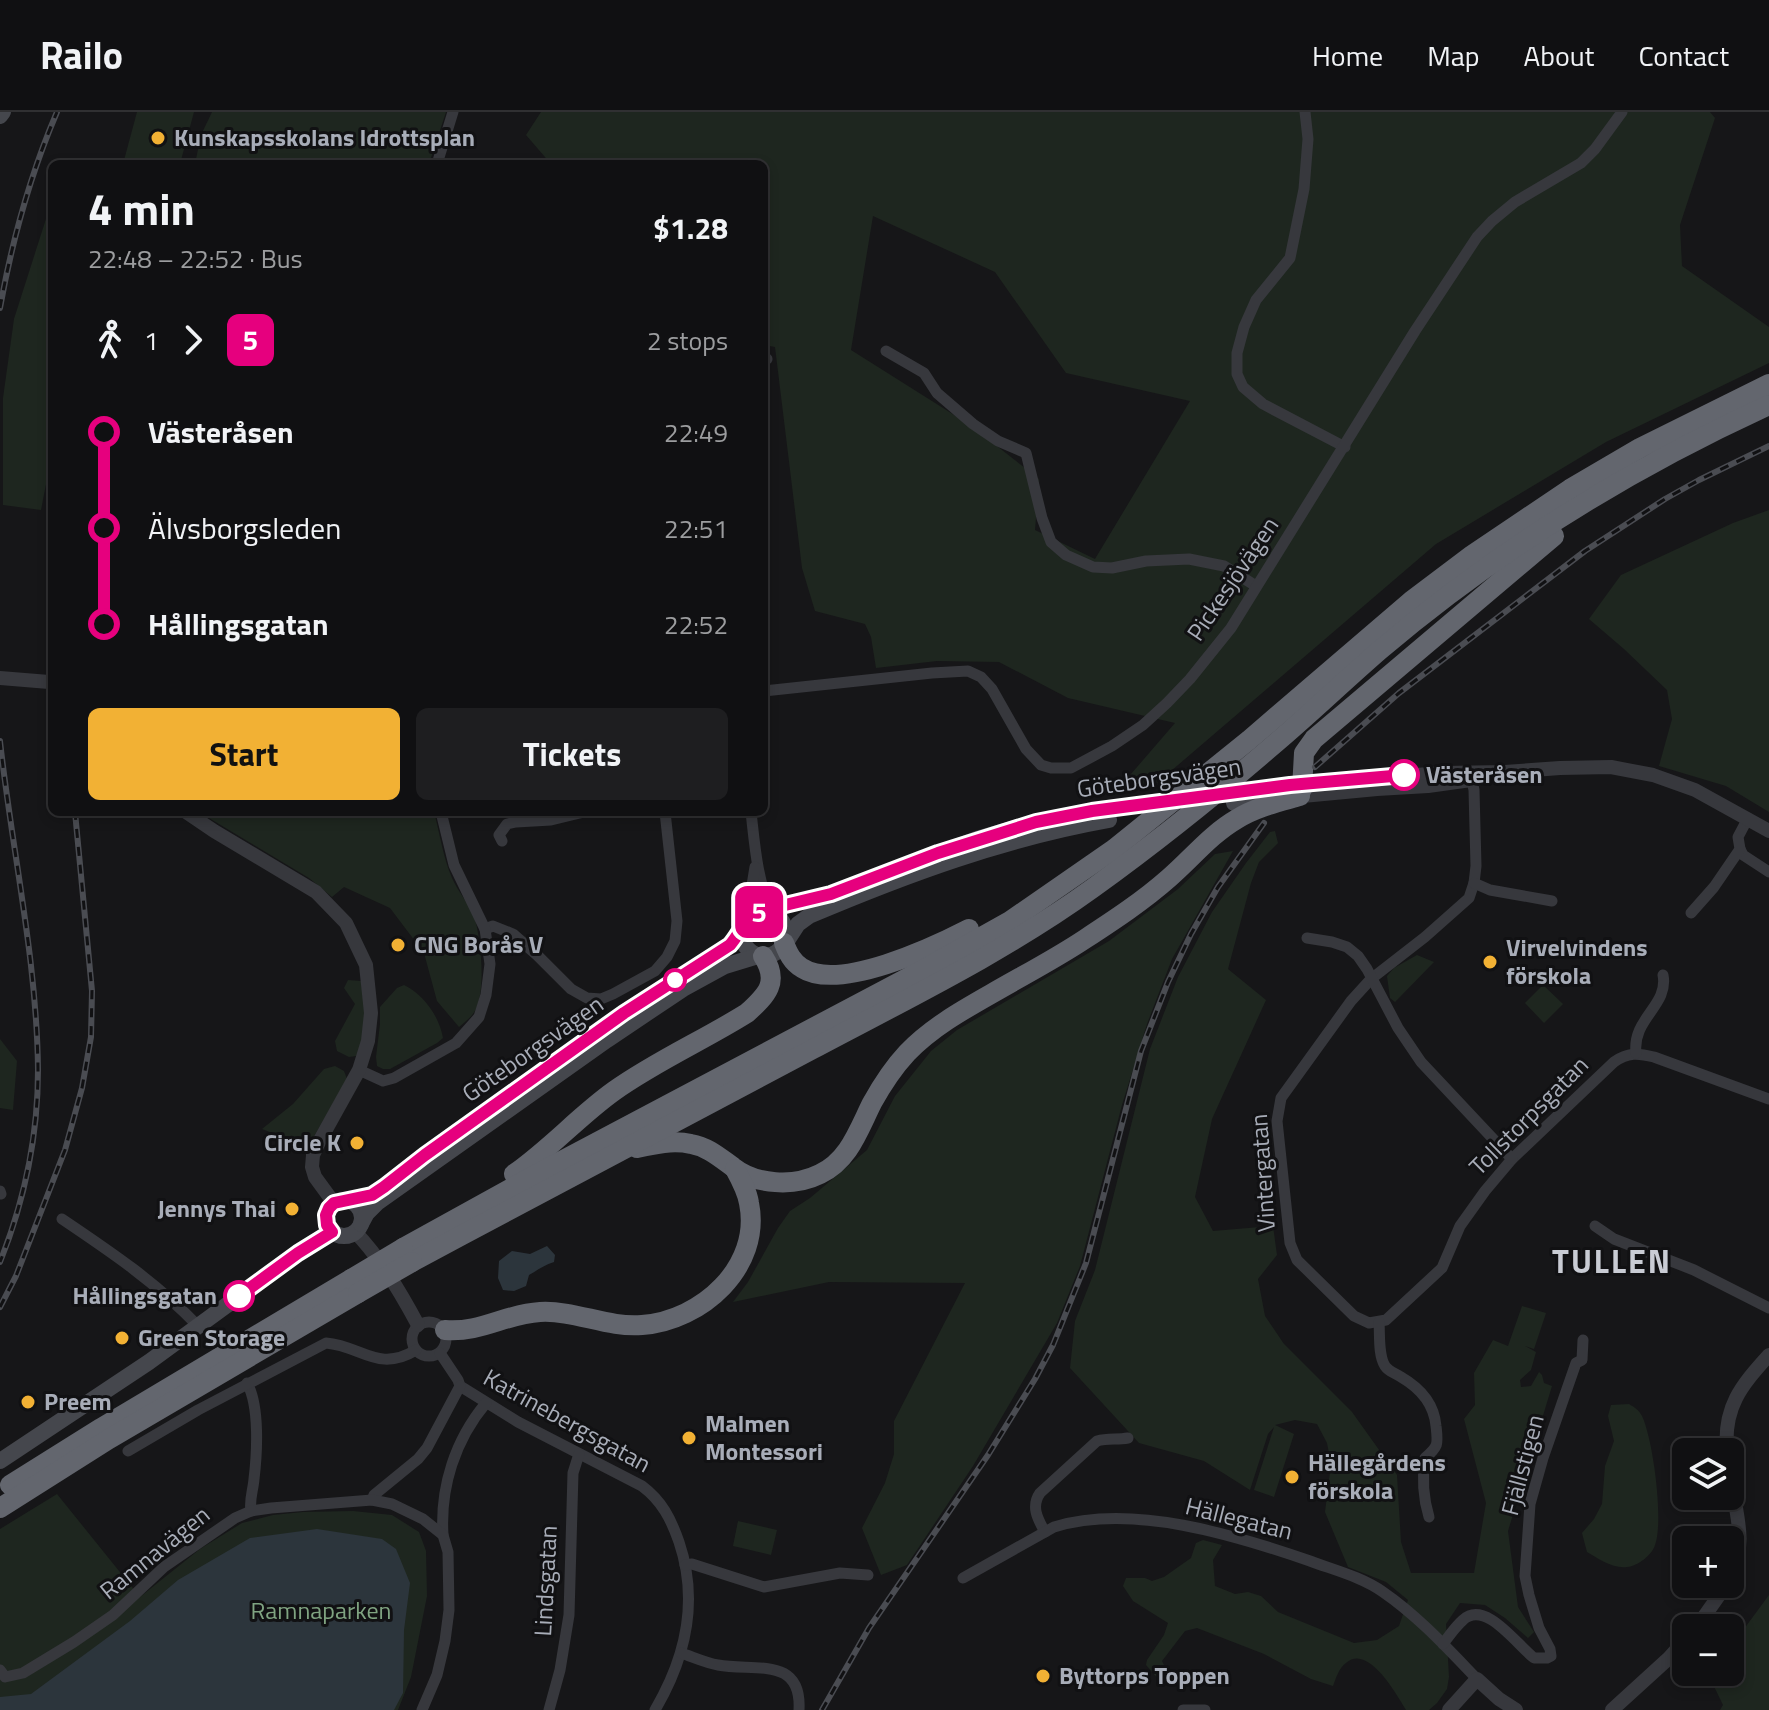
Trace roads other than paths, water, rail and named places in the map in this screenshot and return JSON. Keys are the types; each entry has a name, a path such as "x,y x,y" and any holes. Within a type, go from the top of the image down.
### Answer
{"highway":[{"path":"0,1508 410,1251 561,1161 1010,921 1114,849 1249,740 1390,618 1472,555 1570,489 1640,448 1769,384"},
{"path":"410,1251 617,1151 1006,944 1090,890 1147,847 1257,759 1381,649 1473,578 1581,505 1681,448 1769,405"},
{"path":"617,1151 663,1143 692,1144 756,1178 787,1182 818,1175 831,1167 851,1148 888,1076 927,1034 1082,941 1169,878 1234,821 1293,790 1304,753 1314,739 1556,535 1681,448"},
{"path":"785,942 792,959 810,972 832,974 866,970 931,949 1077,876"},
{"path":"410,1251 533,1161 616,1090 747,1013 770,985 772,975 762,956"},
{"path":"445,1330 472,1330 523,1314 553,1312 639,1326 669,1321 696,1310 727,1281 743,1255 747,1241 750,1206 735,1169"},
{"path":"0,1492 101,1428 354,1286"}],"main road":[{"name":"Göteborgsvägen","path":"341,1202 372,1195 384,1187 624,1013 730,945 756,913 789,914 833,899 938,853 1007,830 1064,816 1234,803 1293,790"},
{"name":"Göteborgsvägen","path":"1111,814 1293,790"},
{"name":"Göteborgsvägen","path":"358,1228 377,1203 640,1017 712,972 777,952 833,899"},
{"path":"773,914 784,924 785,942"},
{"path":"744,926 746,946 762,956"},
{"path":"341,1202 354,1203 360,1210 358,1228 343,1237 332,1232 327,1225 329,1208 341,1202"},
{"path":"0,1461 101,1395 298,1253 332,1232"}],"street":[{"path":"438,160 453,112"},
{"path":"1305,112 1308,139 1304,189 1290,258 1256,300 1237,353 1237,374 1243,387 1263,404 1345,447"},
{"name":"Pickesjövägen","path":"768,691 968,671 981,677 992,689 1033,758 1051,768 1071,768 1083,763 1143,725 1190,679 1231,628 1415,331 1477,237 1515,202 1581,163 1622,112"},
{"path":"886,351 924,373 937,393 973,424 998,441 1026,453 1051,542 1066,555 1093,567 1112,568 1146,561 1189,559 1224,566 1256,586"},
{"path":"0,678 48,682"},
{"name":"Göteborgsvägen","path":"1293,790 1443,773 1611,767 1653,775 1695,790 1769,831"},
{"name":"Göteborgsvägen","path":"1293,790 1329,792 1428,786 1472,781 1505,772"},
{"path":"1472,781 1476,822 1474,883 1490,890 1552,901"},
{"path":"192,816 316,892 346,923 366,965 371,1028 359,1070 313,1155 315,1177 341,1202"},
{"path":"359,1070 383,1081 394,1078 456,1043 479,1017 490,964 485,929 454,865 442,816"},
{"path":"502,841 499,835 507,824 568,816"},
{"path":"485,929 493,926 513,934 571,989 593,999 613,994 655,971 675,941 677,921 665,816"},
{"path":"751,816 756,863 763,894 773,914"},
{"path":"1748,818 1738,837 1740,849 1743,855 1769,872"},
{"path":"1691,913 1714,887 1740,849"},
{"path":"744,926 756,863"},
{"name":"Vintergatan","path":"1379,1322 1369,1323 1354,1316 1297,1260 1292,1250 1277,1121 1281,1098 1351,1001 1371,979 1463,905 1474,883"},
{"path":"1307,938 1347,947 1358,956 1398,1028 1421,1062 1512,1159"},
{"path":"1663,975 1663,993 1636,1034 1636,1053 1676,1064 1769,1099"},
{"name":"Tollstorpsgatan","path":"1379,1322 1397,1311 1442,1268 1460,1226 1512,1159 1614,1062 1636,1053"},
{"path":"62,1219 136,1269 198,1326"},
{"path":"1595,1226 1614,1239 1694,1270 1769,1308"},
{"path":"358,1228 418,1325"},
{"path":"432,1321 445,1330 446,1343 440,1353 427,1356 416,1350 412,1337 418,1325 432,1321"},
{"path":"1379,1322 1385,1365 1415,1386 1434,1413 1437,1447 1425,1458 1423,1473 1424,1500 1429,1517"},
{"name":"Fjällstigen","path":"1443,1644 1464,1618 1477,1614 1490,1618 1534,1658 1551,1656 1539,1628 1525,1576 1530,1504 1576,1363 1582,1360 1583,1340"},
{"path":"128,1451 247,1383 326,1343 386,1360 404,1357 416,1350"},
{"name":"Katrinebergsgatan","path":"440,1353 460,1386 642,1486 667,1512 685,1565 690,1609 681,1653 668,1688 655,1710"},
{"path":"1726,1438 1732,1405 1741,1388 1769,1355"},
{"path":"247,1383 253,1402 256,1436 254,1479 249,1503 251,1511"},
{"path":"372,1500 427,1448 460,1386"},
{"path":"422,1710 437,1675 447,1625 449,1575 448,1552 443,1535 444,1493 448,1475 467,1431 486,1403"},
{"path":"1045,1532 1034,1506 1040,1493 1097,1441 1128,1438"},
{"name":"Lindsgatan","path":"549,1710 560,1670 569,1615 573,1473 579,1454"},
{"name":"Ramnavägen","path":"3,1674 23,1673 74,1642 113,1615 164,1567 235,1518 251,1511 372,1500 423,1519 443,1535"},
{"name":"Hällegatan","path":"963,1578 1065,1523 1123,1518 1183,1526 1237,1538 1339,1572 1381,1591 1443,1644 1477,1679"},
{"path":"685,1565 692,1564 764,1587 840,1573 868,1575"},
{"path":"681,1653 717,1665 765,1667 787,1675 795,1684 799,1710"},
{"path":"1612,1710 1672,1655"},
{"path":"1449,1710 1477,1679 1516,1710"},
{"path":"1183,1710 1205,1710"}],"railway":[{"path":"0,308 23,208 57,112"},
{"path":"1315,767 1399,693 1585,551 1665,499 1769,446"},
{"path":"0,741 29,947 38,1070 28,1168 0,1262"},
{"path":"0,1307 16,1276 65,1150 82,1088 91,1037 92,991 75,816"},
{"path":"822,1710 869,1628 988,1455 1053,1345 1086,1263 1141,1051 1168,982 1218,887 1264,823"}],"place":[{"name":"Kunskapsskolans Idrottsplan","path":"158,138"},
{"name":"Västeråsen","path":"1404,775"},
{"name":"CNG Borås V","path":"398,945"},
{"name":"Virvelvindens förskola","path":"1490,962"},
{"name":"Circle K","path":"357,1143"},
{"name":"Jennys Thai","path":"292,1209"},
{"name":"Hållingsgatan","path":"239,1296"},
{"name":"Green Storage","path":"122,1338"},
{"name":"Preem","path":"28,1402"},
{"name":"Malmen Montessori","path":"689,1438"},
{"name":"Hällegårdens förskola","path":"1292,1477"},
{"name":"Byttorps Toppen","path":"1043,1676"}],"district":[{"name":"TULLEN","path":"1612,1262"}],"park label":[{"name":"Ramnaparken","path":"321,1611"}]}
